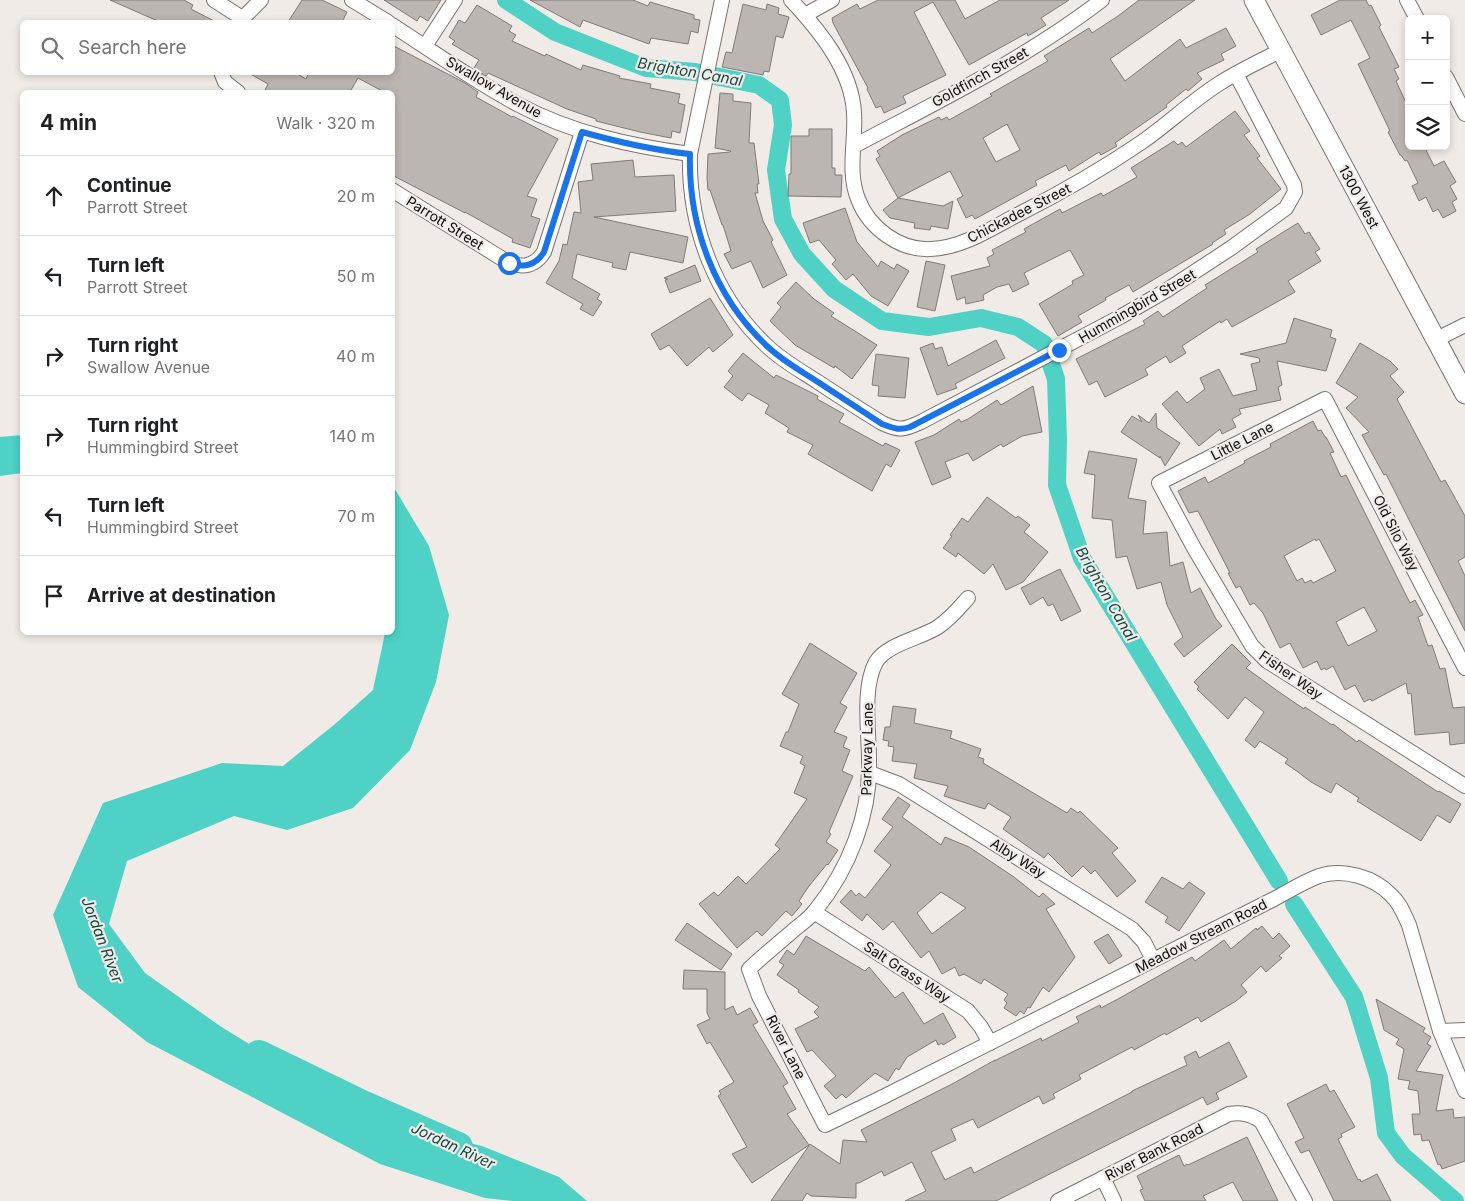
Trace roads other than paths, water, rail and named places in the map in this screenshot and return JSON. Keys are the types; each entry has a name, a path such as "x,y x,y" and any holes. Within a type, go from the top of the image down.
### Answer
{"street":[{"path":"214,0 240,20 260,0"},
{"path":"352,0 385,20"},
{"path":"426,46 455,0"},
{"name":"Chickadee Street","path":"791,0 805,15 827,45 841,68 850,91 854,112 853,182 859,200 868,217 879,230 903,244 917,249 933,249 972,238 1077,183 1144,141 1219,84 1280,51"},
{"path":"805,15 832,0"},
{"name":"Goldfinch Street","path":"854,146 1001,68 1043,42 1102,0"},
{"name":"1300 West","path":"1254,0 1465,394"},
{"path":"1407,0 1415,15"},
{"name":"Hummingbird Street","path":"717,1 708,68 690,154 693,202 711,267 721,288 740,317 769,348 794,367 882,424 901,430 1120,317 1201,268 1286,208 1295,192 1291,178 1236,74"},
{"name":"Swallow Avenue","path":"395,28 518,105 582,132 656,150 690,154"},
{"path":"222,75 225,82 235,90"},
{"path":"1450,85 1465,114"},
{"name":"Parrott Street","path":"395,192 509,263 517,266 528,265 540,258 544,252 582,132"},
{"path":"1437,339 1465,325"},
{"name":"Little Lane","path":"1159,483 1325,399"},
{"name":"Old Silo Way","path":"1325,399 1465,668"},
{"name":"Fisher Way","path":"1159,483 1194,548 1252,646 1267,661 1465,786"},
{"name":"Parkway Lane","path":"749,969 814,912 838,878 852,849 868,797 870,773 868,695 872,671 877,660 889,650 937,628 954,614 968,598"},
{"name":"Alby Way","path":"870,773 899,784 1132,929 1144,942 1153,960"},
{"name":"Meadow Stream Road","path":"825,1125 1301,884 1321,876 1339,873 1358,876 1376,883 1391,894 1402,908 1409,925 1440,1031 1465,1090"},
{"name":"Salt Grass Way","path":"814,912 968,1011 981,1027 990,1043"},
{"name":"River Lane","path":"749,969 759,996 825,1125"},
{"path":"1440,1031 1465,1030"},
{"name":"River Bank Road","path":"1058,1201 1228,1114 1240,1112 1251,1115 1261,1121 1305,1201"},
{"path":"1103,1178 1114,1201"}],"water":[{"path":"20,435 20,473 0,476 0,437"},
{"path":"395,489 429,546 449,615 436,682 410,750 353,808 287,830 234,816 127,861 109,924 145,973 220,1026 324,1090 418,1130 482,1146 559,1177 587,1201 513,1201 485,1198 380,1164 147,1042 78,987 53,915 103,803 222,763 283,766 373,690 385,635 395,635"}],"waterway":[{"name":"Brighton Canal","path":"506,0 555,32 646,68 695,72 759,85 780,100 783,125 776,170 783,219 802,254 834,289 882,321 929,327 981,318 1018,327 1044,344 1056,379 1057,485 1082,558 1279,881"},
{"name":"Brighton Canal","path":"1294,904 1354,997 1379,1078 1386,1133 1403,1156 1455,1201"},
{"name":"Jordan River","path":"259,1055 362,1105 458,1147"}]}
